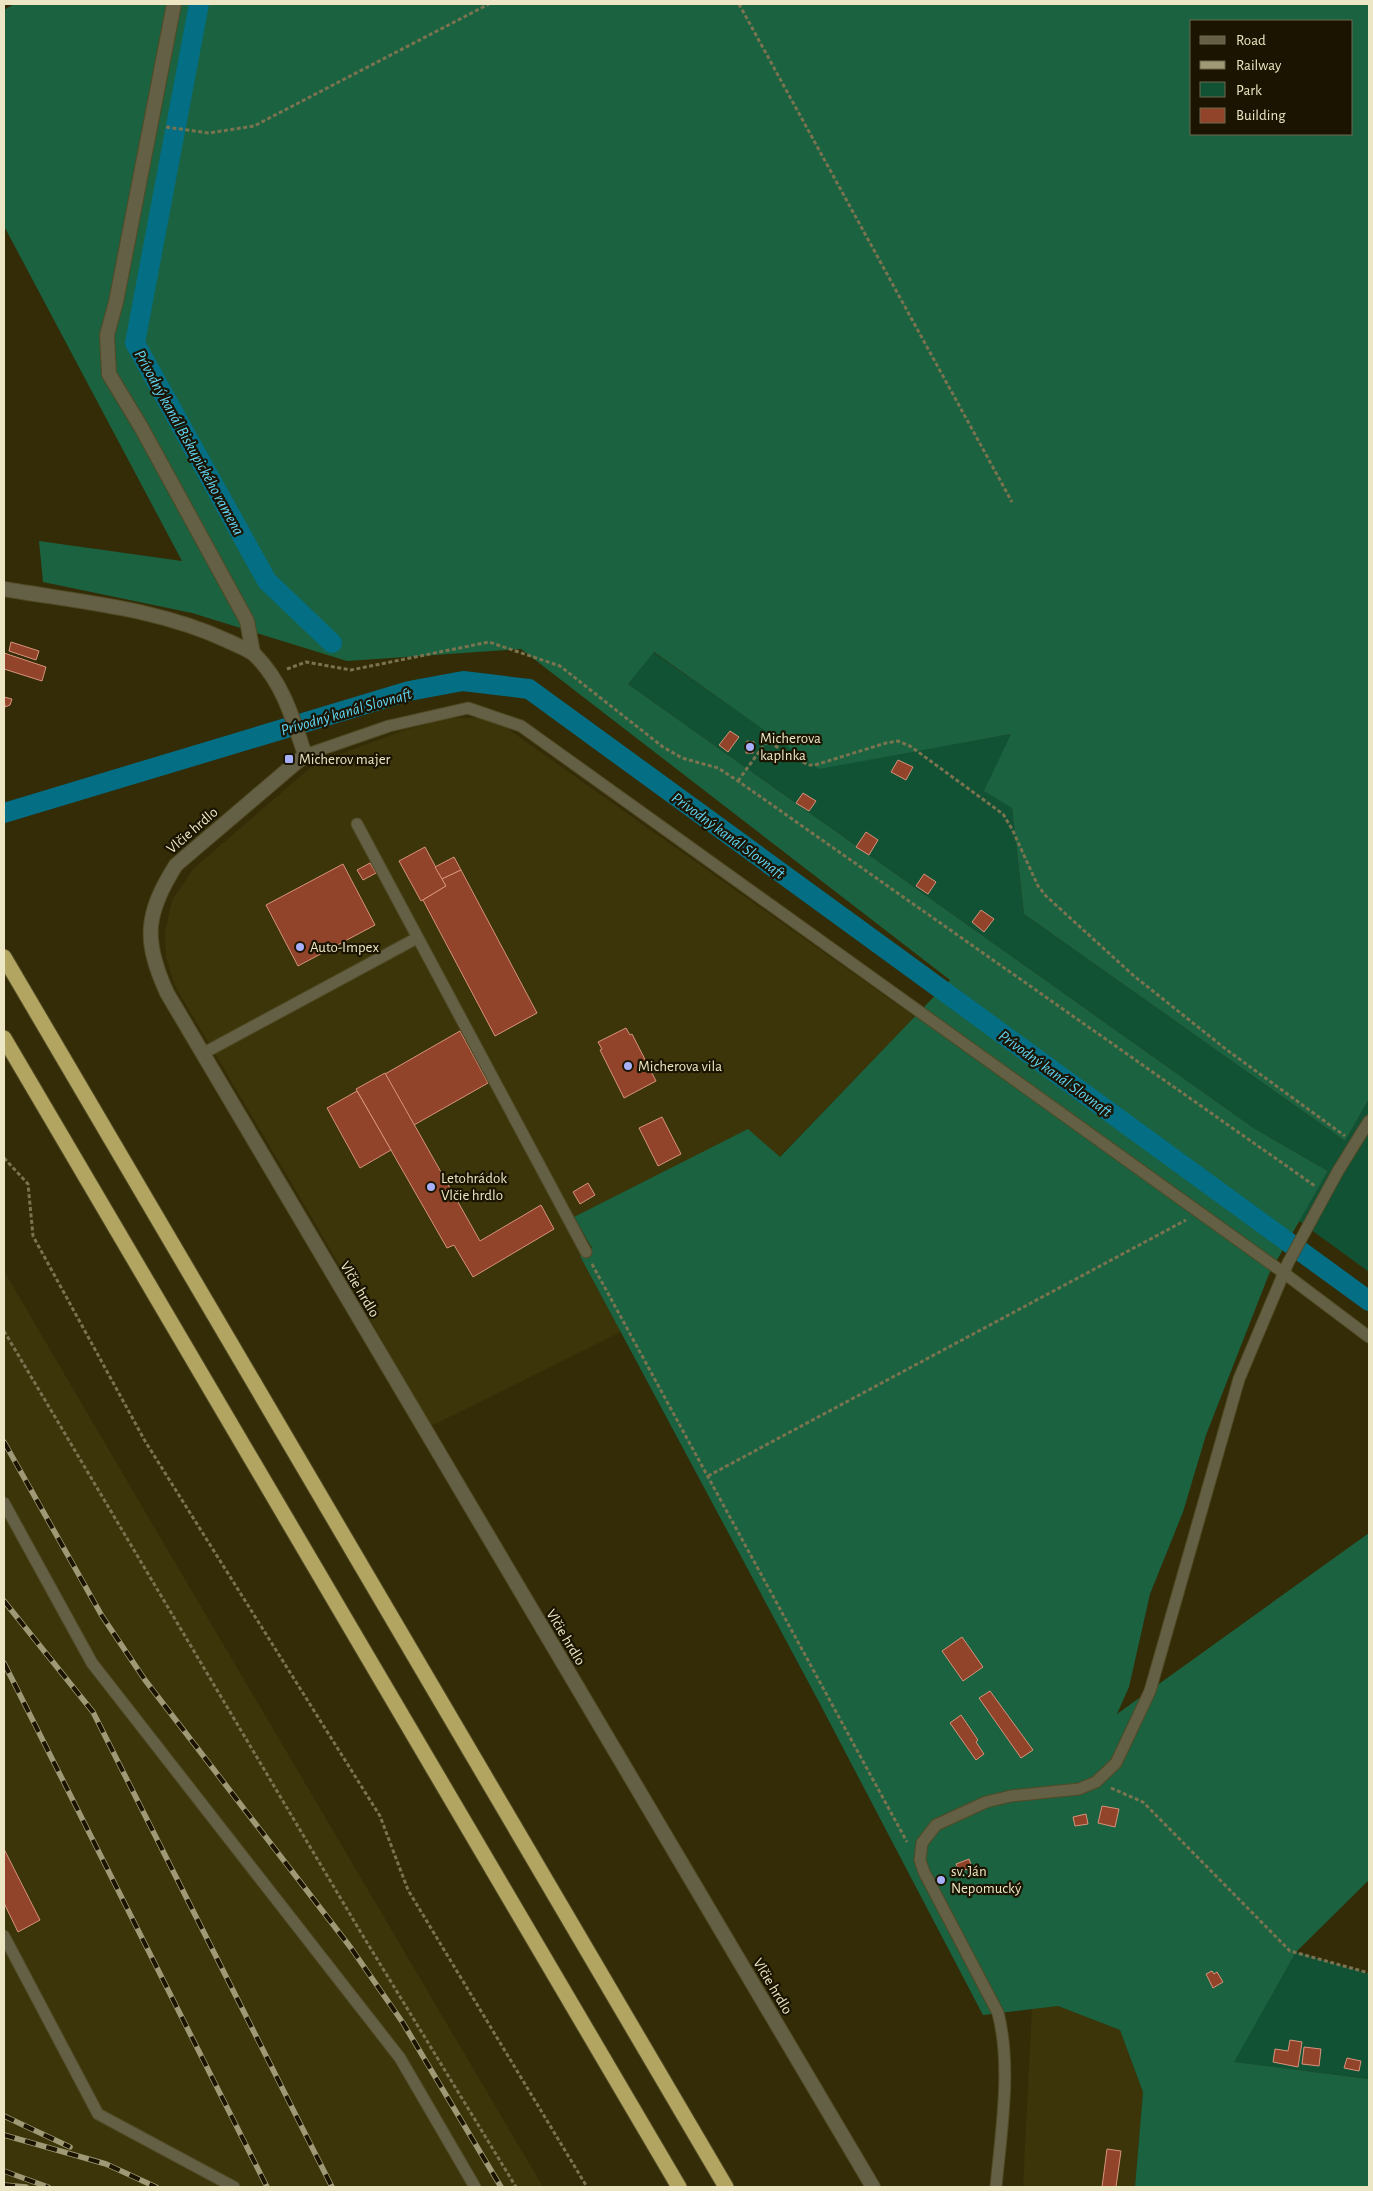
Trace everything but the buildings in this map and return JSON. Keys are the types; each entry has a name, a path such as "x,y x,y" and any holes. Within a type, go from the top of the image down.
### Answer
{"highway":[{"path":"4,957 726,2187"},
{"path":"4,1038 679,2187"}],"street":[{"path":"174,4 116,302 107,335 109,374 141,427 247,621 253,653"},
{"path":"4,589 115,606 195,626 253,653 272,675 290,709 305,756"},
{"name":"Vlčie hrdlo","path":"305,756 176,865 163,885 153,909 150,928 151,951 156,969 167,993 202,1054 873,2187"}],"lane":[{"path":"305,756 389,726 468,708 521,726 1200,1213 1286,1268 1369,1337"},
{"path":"357,824 586,1252"},
{"path":"202,1054 417,938"},
{"path":"996,2187 1004,2069 1004,2034 998,2012 924,1872 920,1860 922,1843 927,1833 947,1819 986,1802 1011,1796 1079,1788 1096,1782 1116,1763 1150,1691 1239,1379 1286,1268 1326,1194 1369,1121"},
{"path":"4,1503 92,1662 400,2058 475,2187"},
{"path":"4,1936 8,1952 98,2114 234,2187"}],"path":[{"path":"149,126 176,127 209,133 254,126 489,4"},
{"path":"739,4 1012,502"},
{"path":"272,675 306,662 351,670 489,642 560,666 663,747 682,758 718,768 1326,1194"},
{"path":"738,782 767,740 803,762 815,765 886,743 898,741 910,746 1003,814 1012,829 1038,886 1134,976 1227,1050 1356,1144"},
{"path":"4,1158 28,1184 33,1236 145,1441 380,1816 408,1890 587,2187"},
{"path":"708,1476 1200,1213"},
{"path":"586,1252 924,1872"},
{"path":"4,1330 355,1922 516,2187"},
{"path":"1096,1782 1143,1802 1290,1951 1369,1973"}],"shaded area":[{"name":"Micherov majer","path":"448,718 479,718 505,727 915,1017 779,1157 574,1217 592,1249 580,1256 621,1332 431,1426 315,1223 175,986 166,957 165,932 172,900 194,868 316,763 405,730"},
{"path":"4,1271 140,1503 543,2187 4,2187"},
{"path":"1058,2006 1120,2030 1143,2092 1135,2187 1023,2187 1032,2009"}],"green space":[{"path":"14,4 1369,4 1369,1099 1345,1141 1024,914 1012,808 984,791 1011,734 819,769 654,652 628,684 1255,1129 1328,1171 1269,1274 1206,1435 1183,1512 1150,1594 1129,1687 1117,1714 1369,1533 1369,1880 1296,1952 1234,2062 1369,2079 1369,2187 1135,2187 1143,2092 1120,2030 1058,2006 983,2015 819,1702 580,1256 592,1248 574,1217 748,1129 780,1157 950,980 521,649 347,661 192,613 43,582 39,541 182,561 4,226 4,10"},
{"path":"653,652 819,768 1011,734 1012,808 1024,914 1345,1141 1369,1099 1369,1272 1299,1221 1328,1171 1255,1129 628,684"},
{"path":"1296,1952 1369,1974 1369,2079 1233,2062"}],"waterway":[{"name":"Prívodný kanál Biskupického ramena","path":"199,4 135,343 267,581 332,643"},
{"name":"Prívodný kanál Slovnaft","path":"4,813 409,691 463,681 529,689 1369,1301"}],"railway":[{"path":"4,1442 102,1616 145,1680 351,1948 403,2023 501,2187"},
{"path":"4,1601 93,1712 332,2187"},
{"path":"4,1663 267,2187"},
{"path":"4,2116 70,2147"},
{"path":"4,2135 106,2164 156,2187"},
{"path":"4,2171 48,2187"},
{"path":"4,2185 26,2187"}],"place":[{"name":"Micherova kaplnka","path":"750,747"},
{"name":"Micherov majer","path":"289,759"},
{"name":"Auto-Impex","path":"300,947"},
{"name":"Micherova vila","path":"628,1066"},
{"name":"Letohrádok Vlčie hrdlo","path":"431,1187"},
{"name":"sv. Ján Nepomucký","path":"941,1880"}]}
